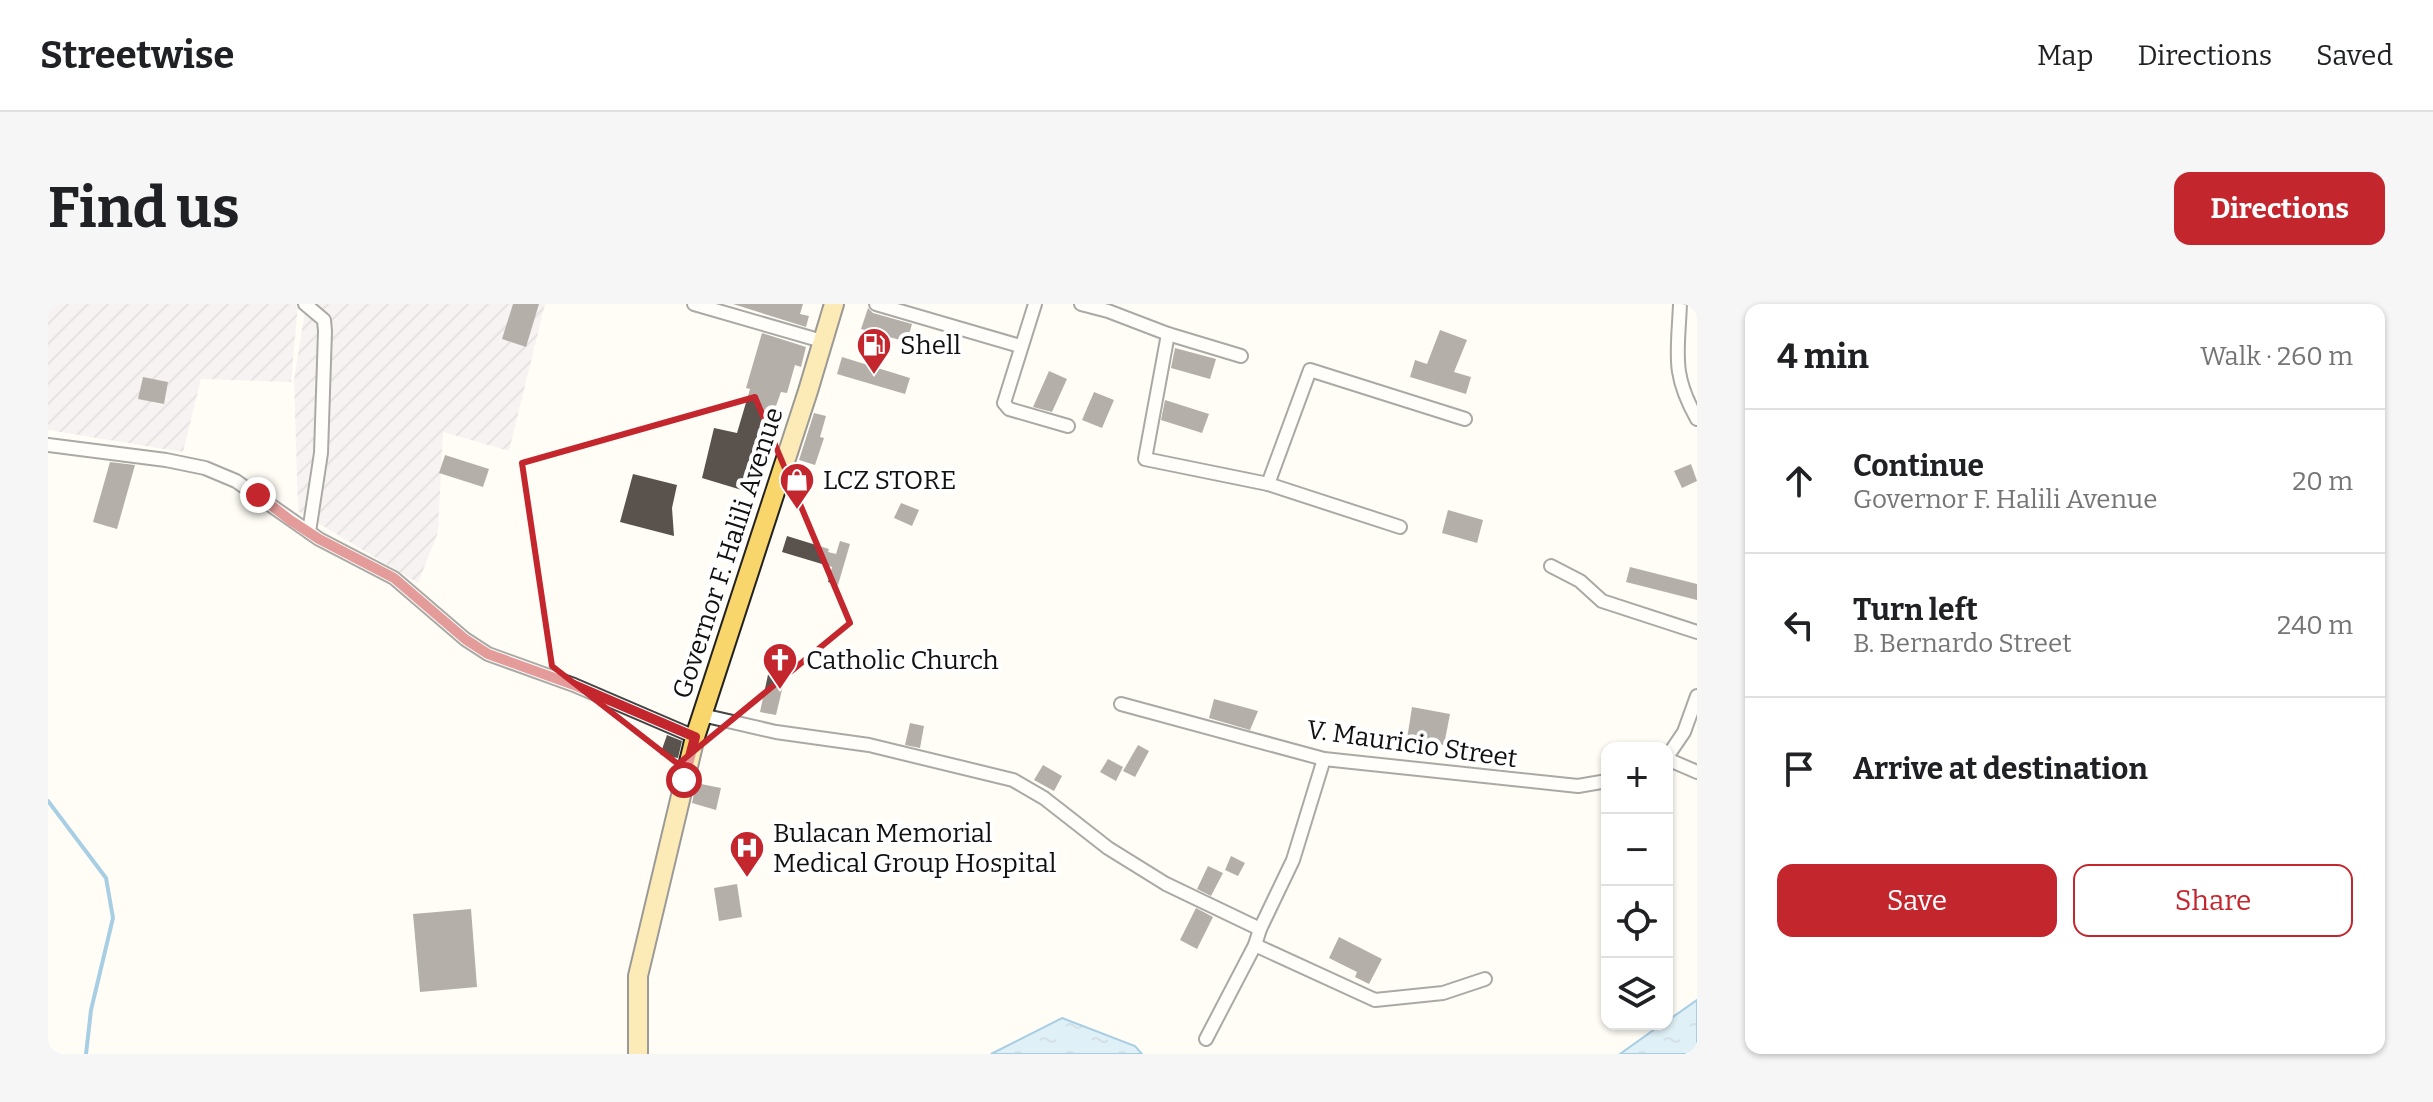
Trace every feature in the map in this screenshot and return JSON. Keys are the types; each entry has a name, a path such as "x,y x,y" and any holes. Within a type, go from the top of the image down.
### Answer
{"main road":[{"name":"Governor F. Halili Avenue","path":"638,1054 638,976 695,737 834,304"}],"street":[{"path":"305,304 324,320 325,331 321,453 309,532"},
{"path":"694,304 822,341"},
{"path":"876,304 1020,346"},
{"path":"1035,304 1004,403 1009,409 1068,426"},
{"path":"1081,304 1109,308 1168,334 1241,356"},
{"path":"1680,304 1677,367 1682,393 1697,419"},
{"path":"1168,334 1145,459 1268,484 1400,527"},
{"path":"1268,484 1310,370 1465,419"},
{"path":"48,445 205,468 258,495 309,532 394,578 465,639 488,654 574,685 695,737"},
{"path":"1551,566 1580,581 1602,601 1697,632"},
{"path":"1673,749 1684,732 1697,696"},
{"name":"V. Mauricio Street","path":"1121,704 1324,759 1578,786 1601,782"},
{"path":"702,715 776,732 869,745 1013,780 1044,798 1108,848 1166,884 1260,929"},
{"path":"1206,1039 1255,945 1293,860 1324,759"},
{"path":"1673,761 1697,772"},
{"path":"1255,945 1375,1000 1443,993 1485,979"}],"highlighted area":[{"path":"755,397 850,623 678,764 552,666 522,463"}],"shaded area":[{"path":"48,304 298,304 291,382 201,379 183,452 48,430"},
{"path":"306,304 545,304 509,451 443,432 438,532 418,583 298,511 294,380"}],"water":[{"path":"1697,1000 1697,1054 1620,1054 1654,1030 1673,1030 1673,1017"},
{"path":"1062,1018 1135,1046 1142,1054 991,1054"}],"building":[{"path":"513,304 539,304 526,347 502,339"},
{"path":"733,304 803,304 800,314 809,316 806,327"},
{"path":"868,308 873,313 912,324 907,342 861,329"},
{"path":"1440,330 1467,340 1454,372 1471,377 1466,394 1410,377 1415,360 1427,364"},
{"path":"762,333 806,347 801,367 795,365 787,393 781,392 771,420 768,419 745,491 702,478 714,428 737,433"},
{"path":"1175,348 1216,359 1210,379 1171,368"},
{"name":"Shell","path":"842,357 910,378 905,394 837,374"},
{"path":"1049,371 1067,379 1052,412 1033,407"},
{"path":"143,377 168,382 164,404 138,399"},
{"path":"1094,392 1114,400 1102,428 1082,420"},
{"path":"1165,400 1209,414 1202,433 1161,420"},
{"path":"814,413 826,416 820,437 824,438 815,465 799,460"},
{"path":"445,455 489,469 483,487 439,473"},
{"path":"110,462 135,465 117,529 93,522"},
{"path":"1691,464 1697,481 1682,488 1674,471"},
{"path":"633,474 677,485 672,508 674,536 620,522"},
{"path":"901,503 919,510 912,526 894,518"},
{"path":"1448,510 1483,520 1477,543 1442,533"},
{"path":"787,536 836,554 840,541 850,544 838,585 828,582 832,567 782,552"},
{"path":"1630,567 1697,584 1697,600 1626,582"},
{"path":"769,670 786,673 776,715 760,712"},
{"path":"1214,699 1258,711 1250,730 1209,718"},
{"path":"1412,707 1450,714 1444,745 1407,739"},
{"path":"910,723 924,726 920,748 905,745"},
{"path":"667,735 682,741 678,758 660,755"},
{"path":"1138,745 1149,751 1135,777 1123,771"},
{"path":"1108,759 1123,767 1116,781 1100,772"},
{"path":"1043,765 1062,776 1054,791 1034,780"},
{"path":"696,783 721,788 716,810 692,803"},
{"path":"1231,856 1245,863 1238,876 1225,870"},
{"path":"1208,866 1223,873 1211,896 1197,889"},
{"name":"Bulacan Memorial Medical Group Hospital","path":"737,884 742,917 719,921 714,888"},
{"path":"1196,908 1213,917 1197,949 1180,940"},
{"path":"471,909 477,987 420,992 413,914"},
{"path":"1339,937 1382,959 1369,984 1355,977 1357,972 1329,958"}],"waterway":[{"path":"48,801 106,878 113,918 91,1010 86,1054"}],"place":[{"name":"Shell","path":"874,376"},
{"name":"LCZ STORE","path":"797,511"},
{"name":"Catholic Church","path":"780,691"},
{"name":"Bulacan Memorial Medical Group Hospital","path":"747,879"}],"route":[{"path":"258,495 319,539 394,578 465,639 488,654 574,685 695,737 684,780"}]}
